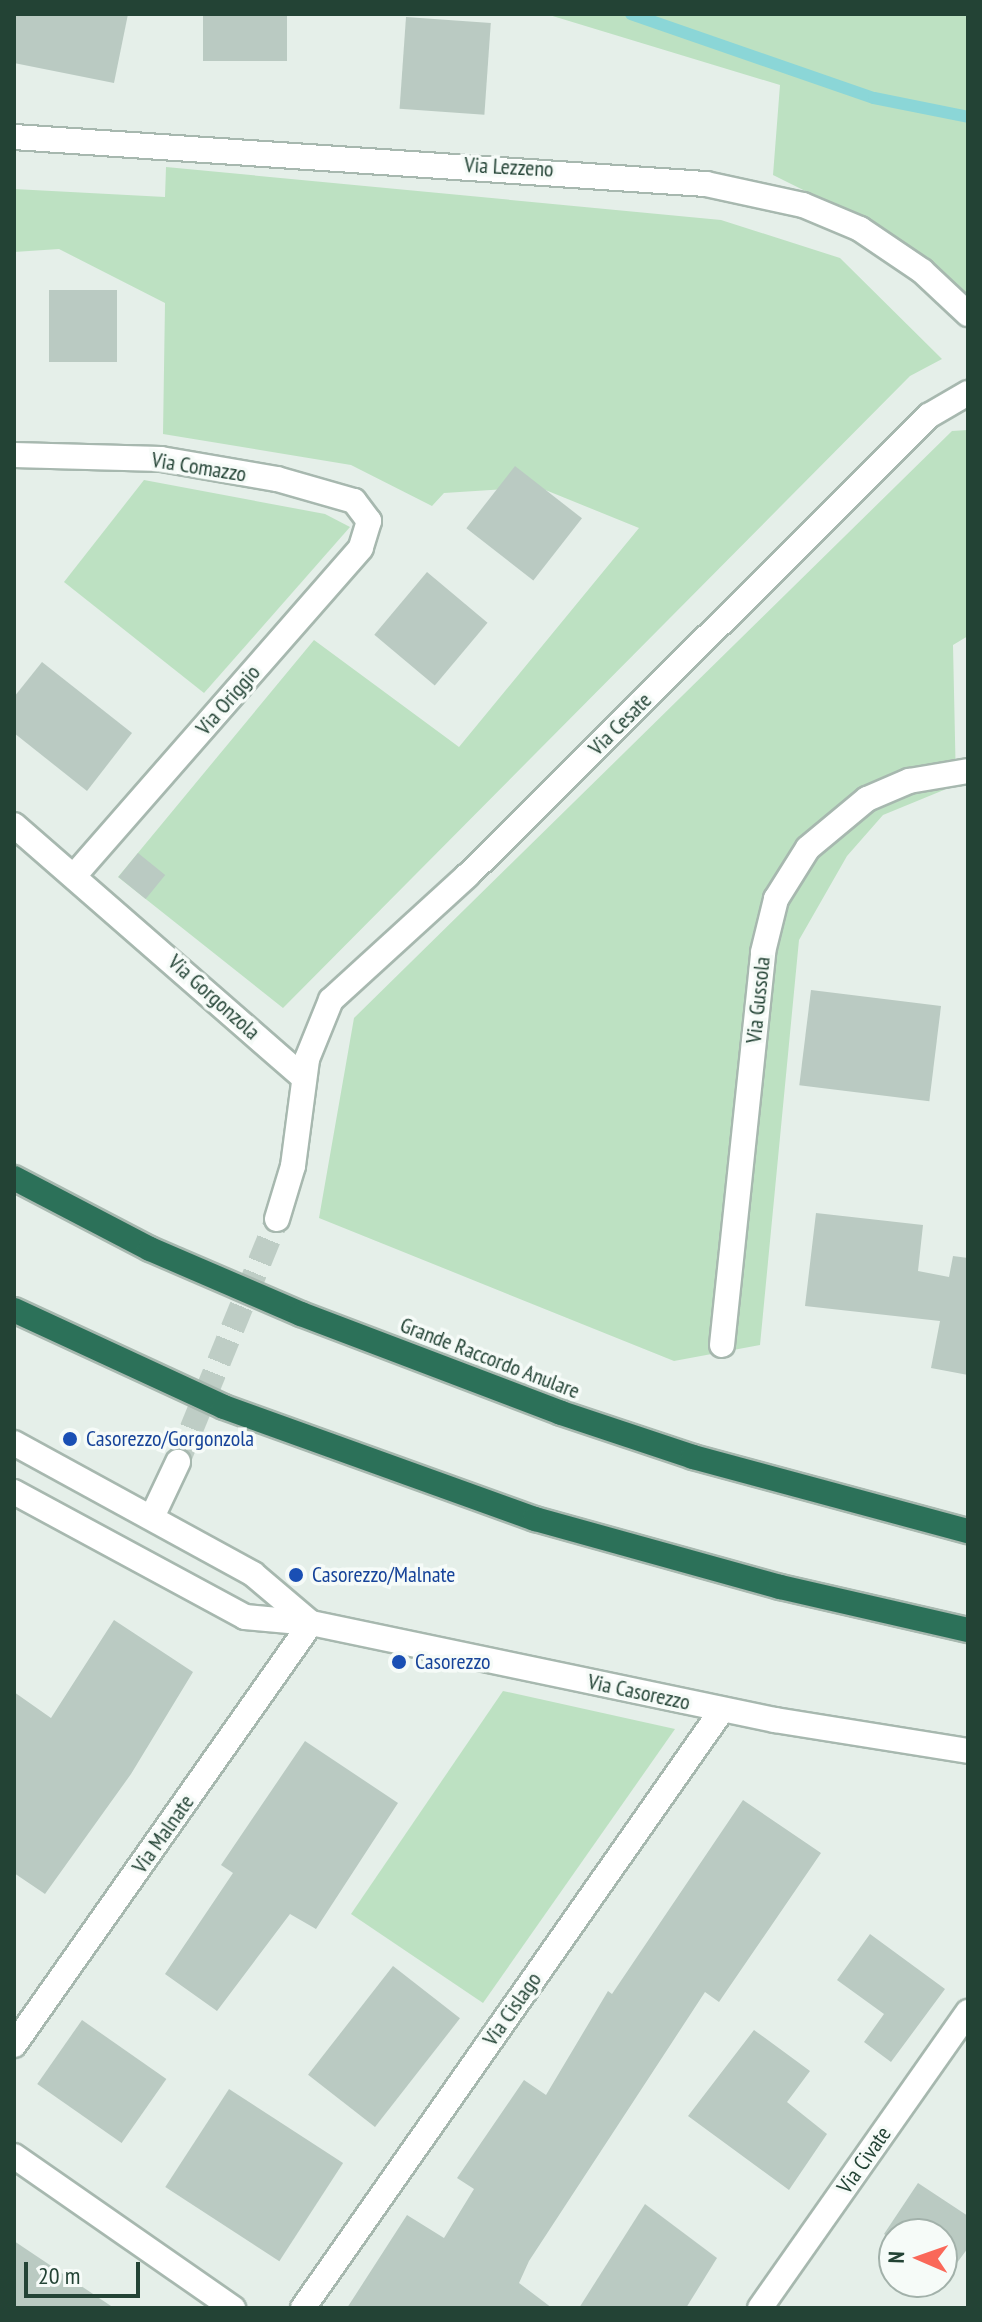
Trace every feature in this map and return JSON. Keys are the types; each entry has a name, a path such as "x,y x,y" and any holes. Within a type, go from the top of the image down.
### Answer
{"highway":[{"name":"Grande Raccordo Anulare","path":"14,1178 150,1249 301,1314 547,1408 693,1457 968,1531"},
{"path":"14,1310 224,1407 535,1519 780,1587 968,1630"}],"street":[{"name":"Via Lezzeno","path":"14,137 637,175 719,186 803,205 860,229 922,271 968,314"},
{"name":"Via Cesate","path":"303,1077 314,1032 331,1000 467,876 930,415 968,393"},
{"name":"Via Comazzo","path":"14,455 161,459 277,479 354,501 369,521"},
{"name":"Via Origgio","path":"76,874 361,548 369,521"},
{"name":"Via Gussola","path":"722,1345 763,952 776,899 808,848 867,799 909,781 968,771"},
{"name":"Via Gorgonzola","path":"14,825 76,874 303,1077"},
{"path":"277,1219 293,1166 303,1077"},
{"name":"Via Casorezzo","path":"14,1443 253,1574 311,1623"},
{"path":"152,1517 178,1462"},
{"name":"Via Casorezzo","path":"14,1492 235,1614 311,1623 722,1710 968,1751"},
{"name":"Via Malnate","path":"14,2045 311,1623"},
{"name":"Via Cislago","path":"303,2308 722,1710"},
{"name":"Via Civate","path":"760,2308 968,2012"},
{"path":"14,2156 233,2308"}],"green space":[{"path":"546,14 968,14 968,296 892,234 773,175 780,85"},
{"path":"166,167 721,220 840,258 942,359 910,376 283,1008 118,877 314,640 459,747 639,528 538,487 444,493 432,506 351,465 163,434 165,303 59,249 14,252 14,189 165,197"},
{"path":"968,430 968,636 953,645 956,785 883,815 847,856 799,940 760,1345 674,1361 319,1218 354,1018 952,431"},
{"path":"144,480 325,514 350,527 204,693 64,582"},
{"path":"503,1691 675,1729 483,2003 351,1914"}],"building":[{"path":"14,14 128,14 114,83 14,63"},
{"path":"203,14 287,14 287,61 203,61"},
{"path":"406,17 491,23 484,115 400,109"},
{"path":"49,290 117,290 117,362 49,362"},
{"path":"515,466 582,518 533,581 466,528"},
{"path":"427,572 488,623 435,686 374,635"},
{"path":"42,662 132,733 87,791 14,733 14,697"},
{"path":"138,853 165,875 146,899 118,877"},
{"path":"811,990 941,1006 929,1101 799,1085"},
{"path":"816,1213 923,1225 918,1271 949,1277 953,1256 968,1258 968,1375 931,1368 940,1321 805,1306"},
{"path":"114,1620 193,1672 131,1774 45,1894 14,1873 14,1692 51,1718"},
{"path":"305,1741 398,1803 316,1929 290,1914 217,2011 165,1974 233,1873 221,1865"},
{"path":"743,1800 821,1853 719,2002 705,1992 529,2261 519,2283 552,2308 347,2308 407,2215 444,2238 474,2189 457,2178 524,2080 546,2095 608,1991 612,1994"},
{"path":"870,1934 945,1989 891,2062 864,2042 884,2014 837,1980"},
{"path":"393,1966 460,2018 375,2127 308,2075"},
{"path":"82,2020 166,2079 122,2143 37,2084"},
{"path":"754,2030 810,2071 787,2102 827,2134 789,2190 688,2116"},
{"path":"229,2089 343,2163 279,2261 165,2187"},
{"path":"918,2183 968,2216 968,2248 958,2262 958,2218 895,2218"},
{"path":"645,2204 717,2258 686,2308 579,2308"},
{"path":"14,2241 114,2308 14,2308"}],"waterway":[{"path":"631,14 874,98 968,117"}],"tunnel":[{"path":"178,1462 277,1219"}],"place":[{"name":"Casorezzo/Gorgonzola","path":"70,1439"},
{"name":"Casorezzo/Malnate","path":"296,1575"},
{"name":"Casorezzo","path":"399,1662"}]}
